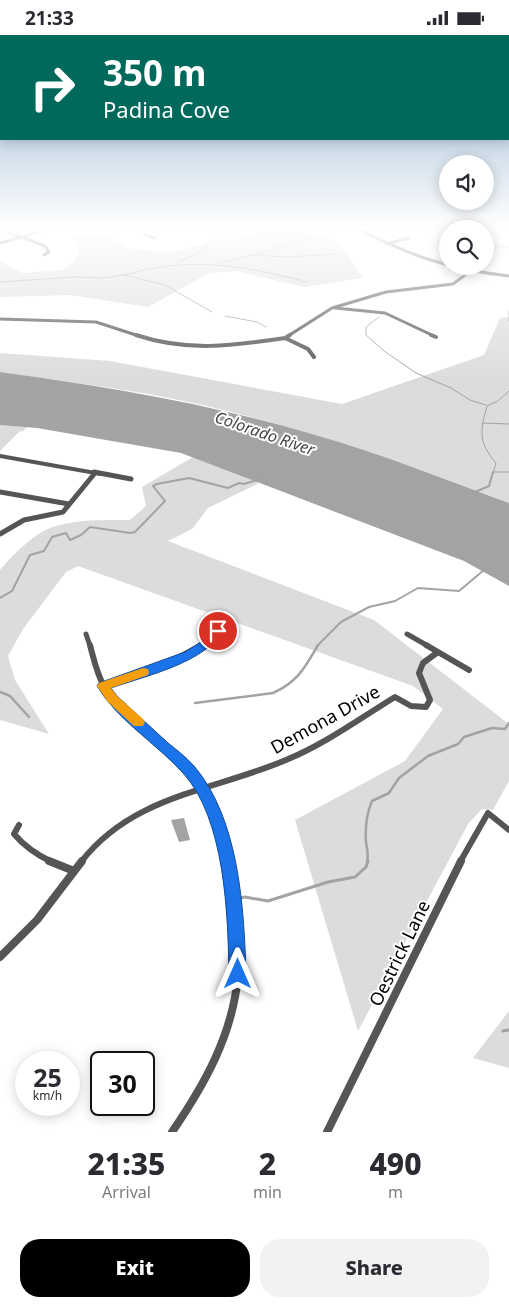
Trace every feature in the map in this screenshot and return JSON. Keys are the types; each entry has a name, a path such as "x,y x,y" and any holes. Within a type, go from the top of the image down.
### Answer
{"street":[{"path":"0,319 70,319 96,322 160,343 181,346 238,345 285,338 332,308 386,292 444,287 453,284 462,277"},
{"path":"332,308 387,313 402,319 425,334 436,337"},
{"path":"285,338 308,349 314,357"},
{"path":"0,456 131,479"},
{"path":"0,534 24,520 63,511 95,473"},
{"path":"0,492 69,504"},
{"path":"103,686 189,655 208,643 218,631"},
{"path":"86,634 95,668 103,686 113,699 182,762 203,790 220,826 226,847 237,937 238,974 231,1018 217,1059 195,1100 172,1132"},
{"path":"407,634 469,670"},
{"name":"Demona Drive","path":"0,957 34,925 98,842 117,826 163,802 288,760 311,749 395,697 411,706 426,707 430,700 419,673 423,663 438,652"},
{"name":"Oestrick Lane","path":"327,1132 467,848 488,813 509,830"},
{"path":"19,825 14,834 30,850 74,871"}],"shaded area":[{"path":"0,277 201,277 148,307 70,295 0,297"},
{"path":"262,277 363,278 304,287"},
{"path":"509,317 509,503 383,457 256,418 148,394 0,372 0,353 110,361 342,404 484,355 500,318"},
{"path":"0,425 27,427 22,432 20,431 0,451"},
{"path":"193,457 261,482 208,508 192,529 168,541 374,620 509,724 509,781 493,810 482,809 468,824 358,1031 295,820 405,761 443,709 413,686 78,566 66,572 23,629 8,656 15,680 49,734 0,720 0,570 23,546 50,528 99,520 130,520 146,506 142,487"},
{"path":"509,1011 509,1068 473,1058"}],"water":[{"name":"Colorado River","path":"0,372 79,383 157,397 274,423 362,449 509,503 509,586 464,561 181,453 37,428 0,425"},
{"path":"184,818 190,840 179,842 171,820"}],"waterway":[{"path":"0,282 70,277"},
{"path":"79,277 109,277"},
{"path":"133,277 165,285 212,312"},
{"path":"288,277 306,282"},
{"path":"509,311 509,321"},
{"path":"225,316 257,322 266,327"},
{"path":"379,317 366,327 366,335 384,351 416,373 451,388 470,400 486,405"},
{"path":"483,423 487,406 498,401 509,391"},
{"path":"483,423 509,424"},
{"path":"483,423 483,442 496,463 493,474"},
{"path":"475,492 489,486 493,472"},
{"path":"494,472 509,472"},
{"path":"0,598 12,591 30,555 44,551 52,537 66,533 70,540 81,535 90,527 130,533 135,532 165,501 153,486 157,484 189,478 228,488 239,483 244,484 257,480"},
{"path":"318,645 341,622 369,607 395,601 418,588 459,591 484,570"},
{"path":"195,703 273,693 282,689 295,679 305,667 318,645"},
{"path":"0,692 10,696 29,717"},
{"path":"367,862 366,826 372,801 389,793 399,778 428,756 458,744 464,737 492,728 505,729 509,723"},
{"path":"239,898 245,897 268,901 328,882 355,877 366,867 368,861"},
{"path":"503,1031 509,1030"}],"slow traffic":[{"path":"138,722 113,699 103,686 143,672"}],"route":[{"path":"218,631 208,643 189,655 103,686 113,699 189,769 203,790 222,831 226,847 237,937 238,974"}]}
